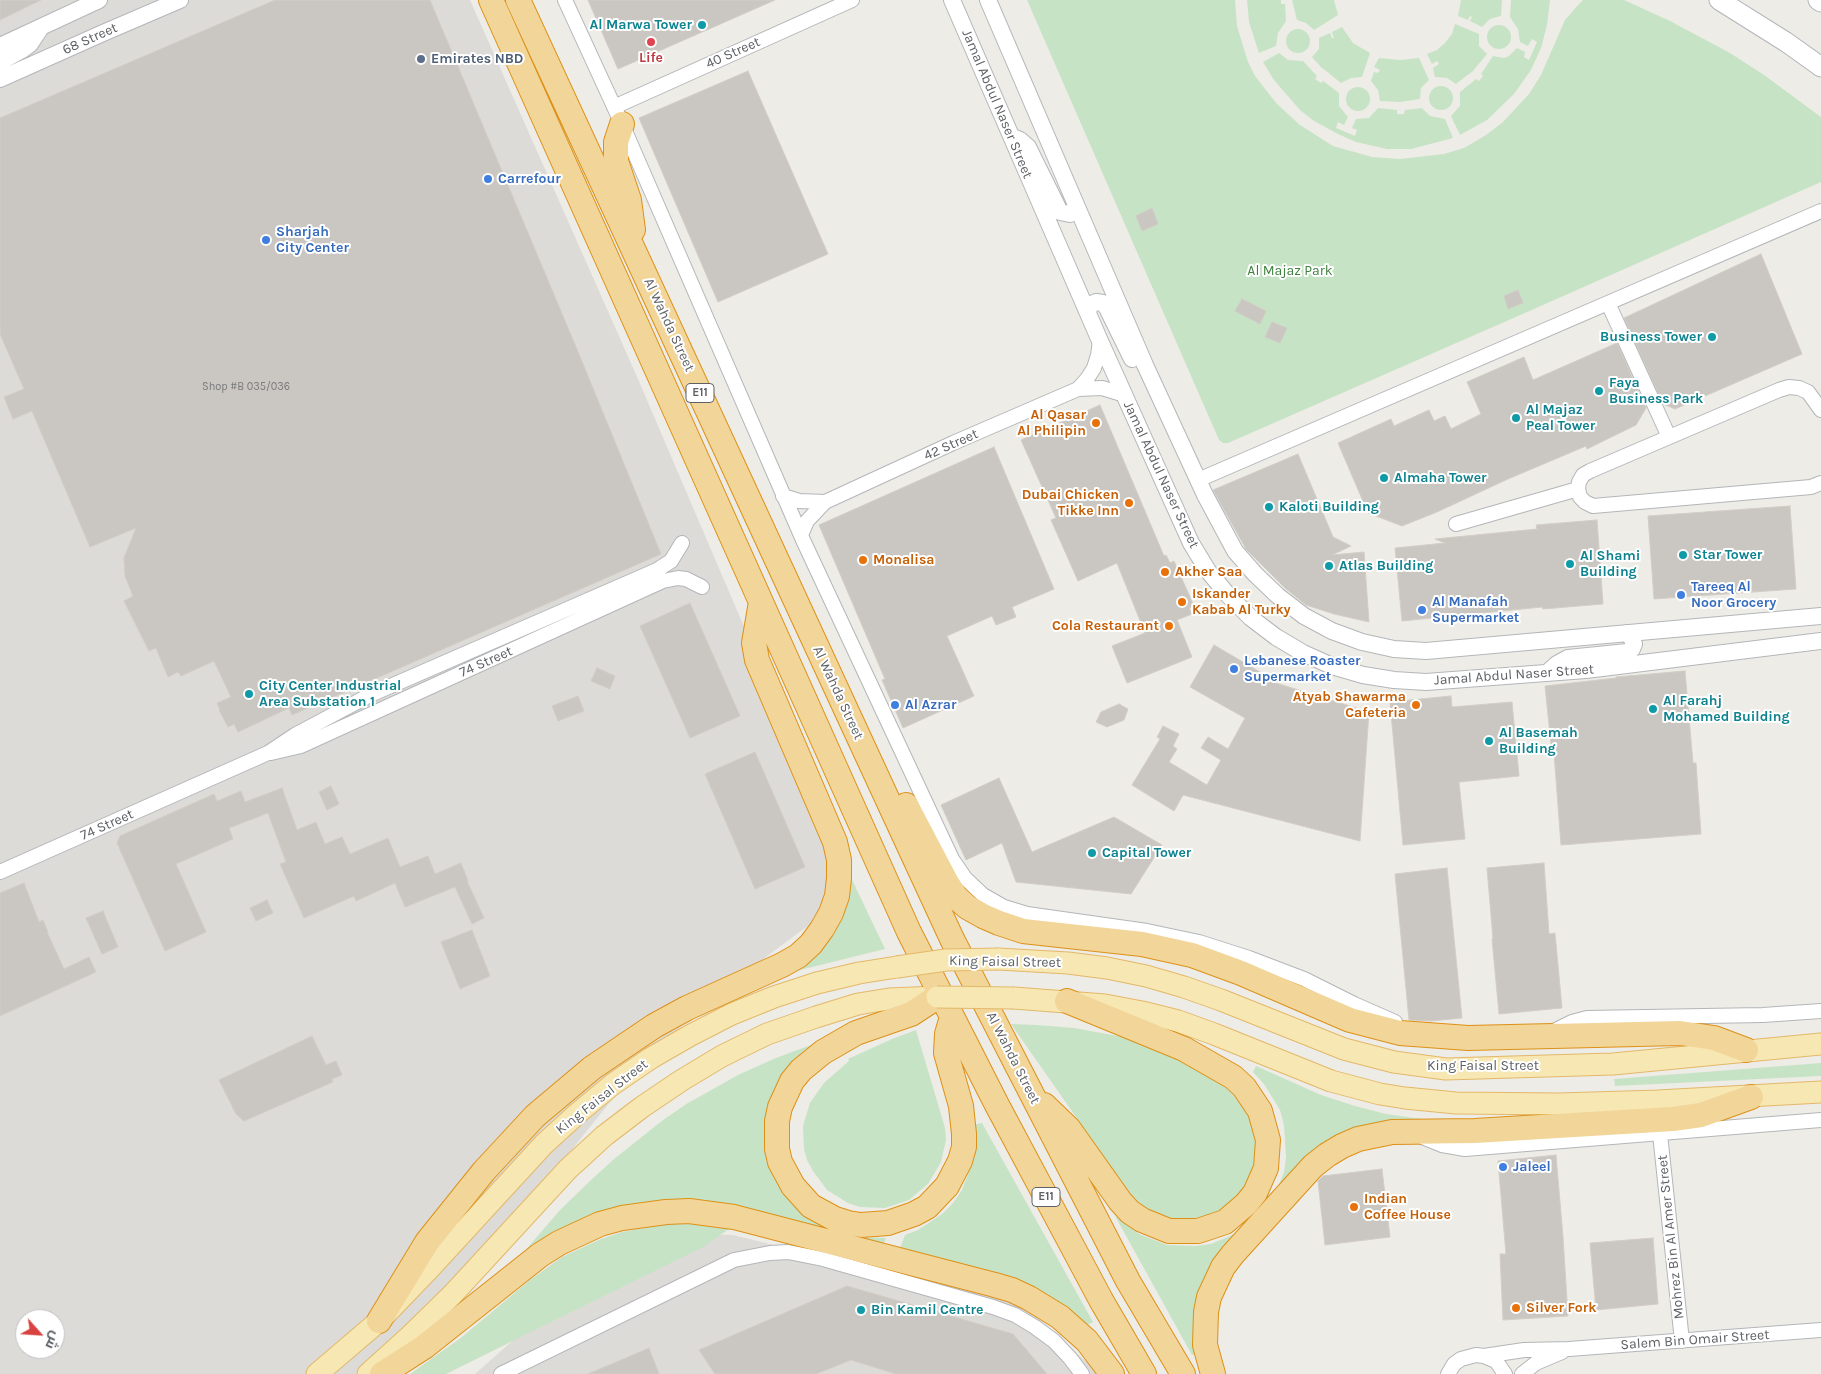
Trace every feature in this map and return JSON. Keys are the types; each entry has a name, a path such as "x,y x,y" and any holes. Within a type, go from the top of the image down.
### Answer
{"highway":[{"name":"Al Wahda Street","path":"489,1 909,932 952,1018 1101,1300 1144,1374"},
{"name":"Al Wahda Street","path":"523,6 952,939 1128,1281 1183,1374"},
{"path":"618,115 616,161 629,200 636,254"},
{"path":"379,1321 427,1242 484,1171 535,1116 592,1068 654,1026 687,1008 798,956 811,944 831,914 837,896 839,878 839,860 835,842 757,660 754,643 761,602"},
{"path":"873,770 883,775 897,790 956,897 983,916 1023,931 1142,944 1192,955 1241,973 1350,1020 1392,1031 1426,1036 1468,1038 1680,1033 1714,1038 1746,1050"},
{"path":"937,996 911,1014 856,1033 811,1060 792,1081 776,1121 777,1149 786,1174 793,1186 811,1206 835,1219 848,1223 888,1224 927,1207 947,1186 960,1161 964,1147 961,1106 946,1053 947,1034 952,1018"},
{"path":"1031,1092 1069,1129 1120,1201 1130,1212 1155,1227 1169,1231 1198,1231 1225,1222 1241,1209 1255,1193 1261,1181 1266,1168 1268,1140 1260,1111 1244,1087 1220,1068 1192,1053 1067,1001"},
{"path":"1213,1374 1205,1345 1206,1312 1215,1282 1233,1254 1313,1166 1327,1155 1358,1139 1392,1132 1475,1131 1664,1120 1701,1115 1751,1097"},
{"path":"382,1374 424,1347 540,1254 559,1243 586,1230 622,1218 681,1211 734,1217 1012,1290 1067,1322 1093,1348 1112,1374"}],"main road":[{"path":"1718,0 1786,42 1821,67"},
{"name":"King Faisal Street","path":"317,1374 379,1321 437,1261 544,1144 606,1090 651,1058 715,1022 774,997 817,982 859,973 946,960 998,959 1068,963 1107,968 1146,976 1184,987 1344,1049 1386,1060 1446,1069 1613,1064 1821,1044"},
{"path":"368,1374 452,1295 568,1169 604,1136 642,1107 722,1056 767,1034 816,1016 858,1004 889,999 937,996 1067,1001 1133,1010 1178,1021 1331,1081 1380,1094 1456,1103 1558,1104 1751,1097 1821,1092"}],"street":[{"path":"0,46 99,0"},
{"name":"68 Street","path":"0,79 103,32 180,0"},
{"path":"565,0 618,115 783,496 952,859 966,878 983,895 1004,907 1027,914 1146,931 1199,942 1240,955 1304,979 1426,1036"},
{"name":"40 Street","path":"618,115 852,0"},
{"name":"Jamal Abdul Naser Street","path":"952,0 1100,341 1191,544 1228,595 1250,618 1276,637 1303,653 1332,666 1363,675 1394,680 1426,682 1547,674 1624,666 1821,640"},
{"path":"988,0 1145,365 1198,480 1226,535 1235,550 1255,574 1278,596 1304,616 1332,631 1362,642 1394,649 1426,651 1821,616"},
{"path":"0,62 30,44 41,28"},
{"path":"1011,136 1020,140 1028,147 1060,212 1070,214 1077,207"},
{"path":"1198,480 1821,211"},
{"path":"1088,312 1090,306 1096,302 1103,303 1132,359 1137,364 1145,365"},
{"path":"1608,303 1669,437"},
{"path":"1078,390 1094,368 1100,341"},
{"path":"1821,410 1808,392 1799,388 1788,387 1590,471 1579,482 1578,489 1580,497 1592,506 1811,487 1821,482"},
{"name":"42 Street","path":"801,535 807,520 825,502 954,443 1078,390 1102,388 1125,395"},
{"path":"1456,524 1578,489"},
{"name":"42 Street","path":"783,496 800,501 825,502"},
{"name":"74 Street","path":"0,872 268,753 295,735 370,695 657,570 670,561 682,543"},
{"name":"74 Street","path":"268,753 296,748 663,581 678,578 686,579 702,587"},
{"path":"1547,674 1557,664 1568,658 1627,652 1632,649 1634,644 1630,635 1626,633"},
{"path":"1789,644 1821,652"},
{"path":"1545,1036 1572,1022 1587,1018 1763,1015 1821,1011"},
{"path":"1410,1132 1442,1145 1465,1149 1821,1120"},
{"name":"Mohrez Bin Al Amer Street","path":"1660,1134 1682,1341"},
{"path":"501,1374 734,1260 761,1254 788,1252 823,1259 993,1307 1015,1316 1035,1327 1054,1341 1082,1374"},
{"name":"Salem Bin Omair Street","path":"1448,1374 1454,1364 1468,1356 1484,1356 1524,1350 1570,1349 1821,1330"},
{"name":"Salem Bin Omair Street","path":"1522,1374 1536,1363 1570,1349"},
{"path":"1484,1356 1496,1362 1505,1374"}],"shaded area":[{"path":"0,0 470,0 638,379 760,664 829,835 830,891 813,922 704,1003 619,1091 524,1209 434,1337 388,1374 0,1374"},
{"path":"685,1233 733,1235 831,1259 1004,1288 1100,1374 475,1374 527,1328"}],"green space":[{"name":"Al Majaz Park","path":"1027,0 1235,0 1237,26 1248,62 1255,76 1277,104 1300,125 1333,146 1372,157 1400,159 1444,154 1464,148 1486,135 1503,122 1529,94 1541,75 1565,20 1583,0 1624,0 1670,21 1730,53 1764,75 1821,117 1821,182 1228,443 1223,443 1219,440"},
{"path":"1247,0 1281,0 1281,4 1285,4 1286,21 1278,33 1276,46 1259,53 1249,22"},
{"path":"1292,0 1334,0 1338,15 1314,30 1306,23 1297,20"},
{"path":"1461,0 1502,0 1501,16 1490,19 1482,27 1470,21 1472,17 1470,16 1468,20 1458,16"},
{"path":"1511,0 1550,0 1547,25 1541,48 1531,70 1514,94 1487,120 1460,135 1451,116 1460,106 1460,92 1476,79 1479,81 1483,76 1481,74 1493,56 1504,58 1517,48 1525,52 1524,57 1529,60 1537,42 1532,39 1528,46 1520,42 1518,29 1510,17"},
{"path":"1455,24 1479,34 1479,46 1487,54 1473,71 1456,84 1447,78 1435,77 1433,68 1439,64 1437,61 1432,64 1427,54 1437,50 1445,43 1452,34"},
{"path":"1499,25 1507,29 1511,37 1507,45 1499,49 1491,45 1487,37 1491,29"},
{"path":"1342,27 1353,43 1370,53 1362,77 1351,78 1341,83 1312,57 1319,49 1319,38 1330,33 1332,38 1334,38 1332,32"},
{"path":"1298,29 1306,33 1310,41 1306,49 1298,53 1290,49 1286,41 1290,33"},
{"path":"1279,53 1288,60 1303,61 1317,76 1315,79 1321,83 1323,81 1339,93 1339,106 1348,117 1344,125 1338,122 1336,128 1355,136 1357,130 1352,128 1356,119 1369,118 1378,108 1397,110 1397,114 1404,114 1405,110 1422,108 1430,116 1445,119 1453,138 1411,149 1387,149 1356,142 1338,134 1314,121 1300,110 1274,80 1263,62"},
{"path":"1379,58 1400,60 1419,58 1429,80 1421,88 1420,99 1400,102 1380,101 1378,90 1371,81 1374,72 1378,73 1380,70 1374,67"},
{"path":"1441,86 1449,90 1453,98 1449,106 1441,110 1433,106 1429,98 1433,90"},
{"path":"1358,87 1366,91 1370,99 1366,107 1358,111 1350,107 1346,99 1350,91"},
{"path":"845,865 885,949 796,971 808,962"},
{"path":"1011,1024 1074,1028 1123,1037 1173,1055 1226,1082 1256,1122 1256,1175 1227,1209 1205,1218 1179,1221 1154,1213 1143,1207 1125,1187"},
{"path":"916,1030 945,1128 946,1140 941,1162 928,1184 909,1200 885,1208 860,1207 848,1203 827,1190 807,1160 804,1149 803,1126 810,1103 824,1083 849,1061 848,1059"},
{"path":"811,1045 811,1051 769,1139 846,1234 859,1237 886,1238 882,1247 659,1205 505,1274 560,1210 614,1159 663,1120 688,1103 740,1074"},
{"path":"1821,1063 1821,1076 1615,1086 1614,1079"},
{"path":"1256,1066 1321,1095 1355,1106 1386,1114 1450,1123 1366,1131 1245,1234 1201,1351 1192,1355 1115,1216 1139,1234 1167,1245 1196,1246 1211,1244 1239,1232 1278,1187 1284,1172 1286,1157 1284,1125 1280,1110 1264,1084 1253,1072"},
{"path":"982,1123 1093,1322 1084,1327 899,1251 905,1235 918,1230 942,1214 962,1190 972,1164 974,1151 973,1125"},
{"path":"667,1224 699,1224 729,1229 703,1247 446,1374 410,1374 462,1337 530,1280 562,1257 601,1239 622,1232"}],"building":[{"path":"0,0 41,0 0,20"},
{"name":"Sharjah City Center","path":"275,0 430,0 661,554 292,715 289,708 238,732 234,724 228,727 219,710 217,703 231,697 214,661 181,676 178,672 168,677 156,648 149,651 124,601 133,596 125,576 124,558 136,528 90,547 32,411 13,419 4,397 24,389 0,334 0,118"},
{"path":"588,0 775,0 618,69"},
{"path":"748,71 828,254 718,302 639,118"},
{"path":"1152,208 1158,224 1142,231 1136,216"},
{"name":"Business Tower","path":"1761,254 1802,354 1675,409 1663,404 1624,318"},
{"path":"1518,290 1523,303 1508,309 1504,296"},
{"path":"1242,299 1266,311 1260,324 1235,311"},
{"path":"1272,322 1287,328 1280,343 1265,337"},
{"path":"1617,343 1646,408 1636,425 1587,449 1586,446 1402,526 1368,513 1338,443 1391,419 1394,426 1429,410 1434,421 1445,416 1451,429 1481,414 1467,382 1524,357 1533,380"},
{"path":"1100,405 1164,556 1166,555 1170,563 1174,561 1194,606 1189,608 1192,614 1177,620 1192,657 1127,683 1112,646 1145,633 1117,563 1078,581 1051,520 1056,518 1021,440"},
{"path":"994,447 1054,589 1012,607 1016,617 996,625 992,616 947,636 974,696 903,728 882,680 885,679 819,525"},
{"path":"1298,454 1333,537 1351,546 1332,555 1364,552 1369,622 1306,605 1285,588 1246,549 1213,490"},
{"path":"1790,506 1796,589 1654,599 1648,516"},
{"path":"1597,520 1603,604 1543,609 1542,607 1402,621 1395,548 1445,543 1435,539 1537,529 1536,525"},
{"path":"690,603 740,716 690,738 640,626"},
{"path":"1214,645 1265,675 1263,679 1369,712 1360,841 1183,795 1174,811 1132,785 1160,739 1157,737 1163,726 1179,734 1173,746 1177,749 1169,762 1207,785 1221,760 1201,748 1208,737 1228,749 1245,718 1190,687"},
{"path":"597,668 615,676 610,689 591,681"},
{"path":"1685,671 1693,763 1696,763 1701,834 1561,845 1554,753 1552,754 1545,686"},
{"path":"578,696 584,711 558,721 552,706"},
{"path":"1451,696 1452,707 1512,702 1519,776 1459,782 1465,839 1403,845 1390,702"},
{"path":"1119,704 1128,709 1124,720 1107,727 1096,722 1101,712"},
{"path":"755,752 805,867 755,889 705,774"},
{"name":"Capital Tower","path":"999,778 1032,852 1114,817 1162,845 1131,894 1016,882 1002,843 966,860 941,805"},
{"path":"331,786 339,804 327,810 319,792"},
{"path":"282,788 297,830 316,822 325,844 342,837 350,854 388,838 400,867 428,856 435,874 461,863 484,918 472,924 455,887 405,907 395,883 356,901 354,896 304,918 280,864 286,862 268,813 229,828 233,839 176,864 206,932 165,951 117,843 120,836 214,794 217,801 241,791 245,802"},
{"path":"1544,863 1549,934 1555,933 1562,1008 1499,1014 1487,868"},
{"path":"1447,868 1462,1018 1431,1021 1409,1020 1395,874"},
{"path":"24,883 39,922 43,920 64,969 89,957 96,972 0,1016 0,893"},
{"path":"267,900 273,913 256,921 250,908"},
{"path":"103,911 118,947 102,954 86,918"},
{"path":"472,930 490,976 460,989 441,942"},
{"path":"312,1036 326,1065 336,1061 342,1075 332,1079 333,1082 244,1121 236,1114 219,1080"},
{"path":"1556,1155 1568,1316 1503,1320 1500,1254 1506,1254 1498,1161"},
{"name":"Indian Coffee House","path":"1382,1169 1390,1237 1325,1245 1318,1181 1323,1176"},
{"path":"1653,1238 1658,1304 1596,1310 1590,1243"},
{"name":"Bin Kamil Centre","path":"847,1286 1013,1334 1047,1374 896,1374 851,1360 816,1374 715,1374 699,1350"},
{"path":"649,1348 659,1374 588,1374"}],"place":[{"name":"Al Marwa Tower","path":"702,25"},
{"name":"Life","path":"651,42"},
{"name":"Emirates NBD","path":"421,59"},
{"name":"Carrefour","path":"488,179"},
{"name":"Sharjah City Center","path":"266,240"},
{"name":"Business Tower","path":"1712,337"},
{"name":"Faya Business Park","path":"1599,391"},
{"name":"Al Majaz Peal Tower","path":"1516,418"},
{"name":"Al Qasar Al Philipin","path":"1096,423"},
{"name":"Almaha Tower","path":"1384,478"},
{"name":"Dubai Chicken Tikke Inn","path":"1129,503"},
{"name":"Kaloti Building","path":"1269,507"},
{"name":"Star Tower","path":"1683,555"},
{"name":"Monalisa","path":"863,560"},
{"name":"Al Shami Building","path":"1570,564"},
{"name":"Atlas Building","path":"1329,566"},
{"name":"Akher Saa","path":"1165,572"},
{"name":"Tareeq Al Noor Grocery","path":"1681,595"},
{"name":"Iskander Kabab Al Turky","path":"1182,602"},
{"name":"Al Manafah Supermarket","path":"1422,610"},
{"name":"Cola Restaurant","path":"1169,626"},
{"name":"Lebanese Roaster Supermarket","path":"1234,669"},
{"name":"City Center Industrial Area Substation 1","path":"249,694"},
{"name":"Al Azrar","path":"895,705"},
{"name":"Atyab Shawarma Cafeteria","path":"1416,705"},
{"name":"Al Farahj Mohamed Building","path":"1653,709"},
{"name":"Al Basemah Building","path":"1489,741"},
{"name":"Capital Tower","path":"1092,853"},
{"name":"Jaleel","path":"1503,1167"},
{"name":"Indian Coffee House","path":"1354,1207"},
{"name":"Silver Fork","path":"1516,1308"},
{"name":"Bin Kamil Centre","path":"861,1310"}]}
